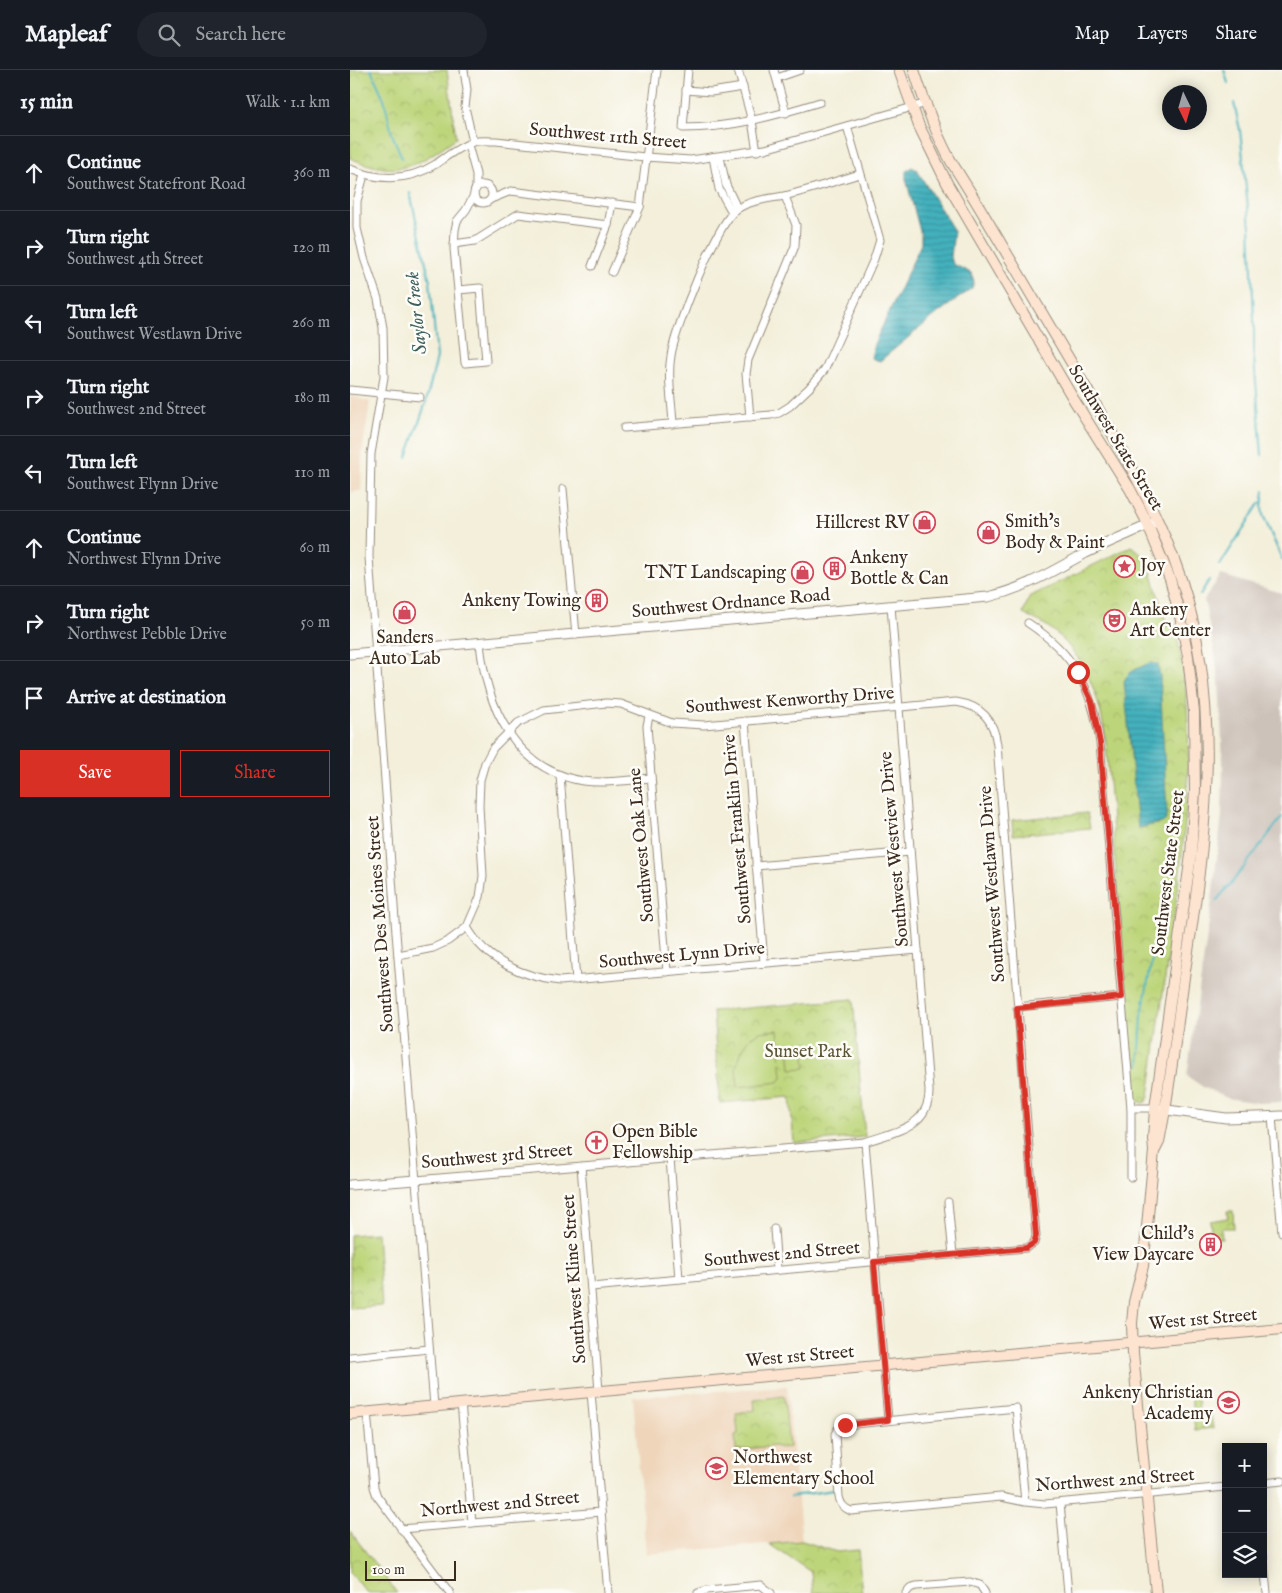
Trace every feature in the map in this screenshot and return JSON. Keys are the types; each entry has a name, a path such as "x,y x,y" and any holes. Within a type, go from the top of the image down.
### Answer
{"main road":[{"name":"Southwest State Street","path":"899,70 933,157 947,183 1074,400 1153,523"},
{"name":"Southwest State Street","path":"914,70 952,162 1080,377 1134,473 1153,523 1181,581 1194,628 1204,697 1208,750 1203,849 1160,1109 1153,1139 1154,1151 1144,1257 1132,1312 1133,1342 1156,1593"},
{"name":"West 1st Street","path":"350,1414 1282,1329"}],"street":[{"path":"464,70 467,90 465,107 476,174 476,200 481,203"},
{"path":"612,272 640,207 657,70"},
{"path":"688,70 683,128 706,128 752,121 820,102"},
{"path":"738,70 752,121 757,151"},
{"path":"774,70 786,112"},
{"path":"777,78 800,70"},
{"path":"686,90 711,92 743,87"},
{"name":"Southwest 11th Street","path":"350,169 364,175 401,177 415,174 470,144 496,141 691,160 757,151 927,103"},
{"path":"624,428 771,415 785,409 809,388 825,369 874,259 880,240 847,126"},
{"path":"716,157 735,210"},
{"path":"476,174 492,193 491,199"},
{"path":"673,424 670,379 671,356 679,322 724,222 735,210 753,202 785,196 860,174"},
{"name":"Southwest Des Moines Street","path":"364,175 357,201 357,228 364,258 378,299 383,328 384,377 371,454 369,557 434,1406"},
{"path":"458,290 480,288 486,361 465,363 458,290 454,244 457,221 466,210 475,192 481,186 503,193"},
{"path":"466,210 481,203 487,203 503,193 511,191 640,207"},
{"path":"750,417 746,374 748,360 795,246 796,225 785,196"},
{"path":"592,266 608,225 612,204"},
{"path":"454,244 476,241 518,214 608,225"},
{"path":"350,390 420,397"},
{"path":"563,489 576,635"},
{"name":"Southwest Ordnance Road","path":"350,654 970,600 1004,593 1036,580 1153,523"},
{"name":"Southwest Westview Drive","path":"891,606 930,1090 928,1105 923,1115 912,1125"},
{"path":"1028,623 1051,639 1074,665 1088,690 1095,716 1100,743 1131,1108 1131,1177"},
{"path":"480,643 482,663 495,711 508,732 530,757 560,775 593,782 651,778"},
{"name":"Southwest Kenworthy Drive","path":"467,927 480,897 484,876 479,806 480,780 485,763 493,748 508,732 531,715 544,710 606,703 621,704 672,724 686,725 948,703"},
{"name":"Southwest Westlawn Drive","path":"948,703 965,704 981,712 996,733 1036,1236 1034,1243"},
{"name":"Southwest Oak Lane","path":"649,716 647,726 667,972"},
{"name":"Southwest Franklin Drive","path":"745,721 764,963"},
{"path":"560,775 576,980"},
{"path":"756,866 910,852"},
{"path":"398,955 433,948 448,941 467,927"},
{"name":"Southwest Lynn Drive","path":"467,927 472,936 491,955 519,972 546,979 576,980 918,950"},
{"path":"1017,1008 1122,997"},
{"path":"1131,1108 1160,1109 1226,1118 1282,1116"},
{"path":"1272,1117 1282,1233"},
{"name":"Southwest 3rd Street","path":"350,1185 865,1142 912,1125"},
{"path":"865,1142 888,1420 1016,1408 1025,1502"},
{"path":"670,1158 680,1279"},
{"name":"Southwest Kline Street","path":"581,1166 591,1287 601,1512 608,1593"},
{"path":"948,1202 953,1255"},
{"path":"774,1229 777,1270"},
{"name":"Southwest 2nd Street","path":"591,1287 1026,1248 1034,1243"},
{"path":"350,1356 429,1350"},
{"path":"461,1403 472,1523"},
{"path":"367,1412 375,1491 380,1501 450,1593"},
{"name":"Northwest 2nd Street","path":"888,1420 845,1425 837,1430 835,1434 839,1498 846,1509 851,1511 1001,1496 1025,1502 1045,1504 1222,1487"},
{"path":"1267,1483 1282,1481"},
{"path":"1060,1502 1068,1593"},
{"name":"Northwest 2nd Street","path":"401,1529 601,1512"},
{"path":"1265,1578 1267,1593"},
{"path":"906,1593 910,1588 916,1586 970,1582 980,1585 984,1593"},
{"path":"698,1593 707,1590 761,1585 771,1593"}],"shaded area":[{"path":"350,395 370,402 362,453 361,491 350,492"},
{"path":"1221,575 1282,593 1282,1102 1259,1103 1227,1098 1203,1087 1187,1076 1222,815 1223,761 1219,681 1204,600"},
{"name":"Northwest Elementary School","path":"787,1386 802,1541 646,1554 633,1397"}],"green space":[{"path":"350,70 447,70 456,138 418,163 406,167 395,169 382,168 350,158"},
{"path":"1132,546 1148,561 1167,626 1174,623 1182,663 1189,744 1185,825 1176,906 1149,1096 1147,1101 1143,1103 1135,1100 1133,1090 1104,726 1089,678 1072,649 1047,626 1023,614 1029,597"},
{"path":"1087,813 1090,828 1013,835 1012,820"},
{"name":"Sunset Park","path":"853,999 865,1137 794,1143 790,1097 720,1103 713,1011"},
{"path":"778,1030 782,1077 779,1082 738,1087 736,1068 742,1050 751,1037 760,1032"},
{"path":"804,1043 806,1068 791,1069 789,1044"},
{"path":"1227,1211 1233,1211 1234,1228 1221,1228 1222,1238 1212,1238 1210,1221 1228,1218"},
{"path":"377,1233 382,1306 350,1308 350,1235"},
{"path":"784,1396 789,1447 783,1449 775,1446 736,1450 735,1435 738,1434 736,1413 755,1410 754,1400"},
{"path":"1191,1396 1198,1397 1199,1416 1211,1415 1213,1428 1195,1430"},
{"path":"350,1531 397,1593 367,1593 350,1572"},
{"path":"802,1541 837,1552 858,1550 862,1593 813,1593 811,1572 769,1544"}],"water":[{"path":"912,167 917,170 954,231 951,257 953,264 971,273 974,281 972,288 938,313 880,361 871,358 874,344 921,244 921,235 906,179 906,171"},
{"path":"1149,663 1158,664 1160,677 1167,814 1166,820 1162,823 1138,828 1124,682 1131,672"}],"waterway":[{"name":"Saylor Creek","path":"371,70 384,99 392,134 402,158"},
{"path":"1224,70 1228,83"},
{"path":"1234,103 1240,130 1250,227 1254,358 1262,455"},
{"name":"Saylor Creek","path":"407,457 426,402 437,357 430,281 410,193"},
{"path":"1264,491 1263,515 1282,559"},
{"path":"1220,565 1262,502"},
{"path":"1200,595 1209,580"},
{"path":"1216,901 1282,817"},
{"path":"1139,1065 1142,1015 1154,948"},
{"path":"799,1495 834,1490"},
{"path":"790,1497 797,1496"}],"place":[{"name":"Hillcrest RV","path":"925,523"},
{"name":"Smith's Body & Paint","path":"989,532"},
{"name":"Joy","path":"1124,566"},
{"name":"Ankeny Bottle & Can","path":"834,568"},
{"name":"TNT Landscaping","path":"802,573"},
{"name":"Ankeny Towing","path":"597,601"},
{"name":"Sanders Auto Lab","path":"405,613"},
{"name":"Ankeny Art Center","path":"1114,620"},
{"name":"Open Bible Fellowship","path":"596,1142"},
{"name":"Child's View Daycare","path":"1210,1244"},
{"name":"Ankeny Christian Academy","path":"1229,1403"},
{"name":"Northwest Elementary School","path":"717,1468"}],"route":[{"path":"845,1425 888,1420 874,1262 1026,1248 1034,1243 1036,1236 1017,1008 1122,997 1100,743 1092,702 1078,672"}]}
